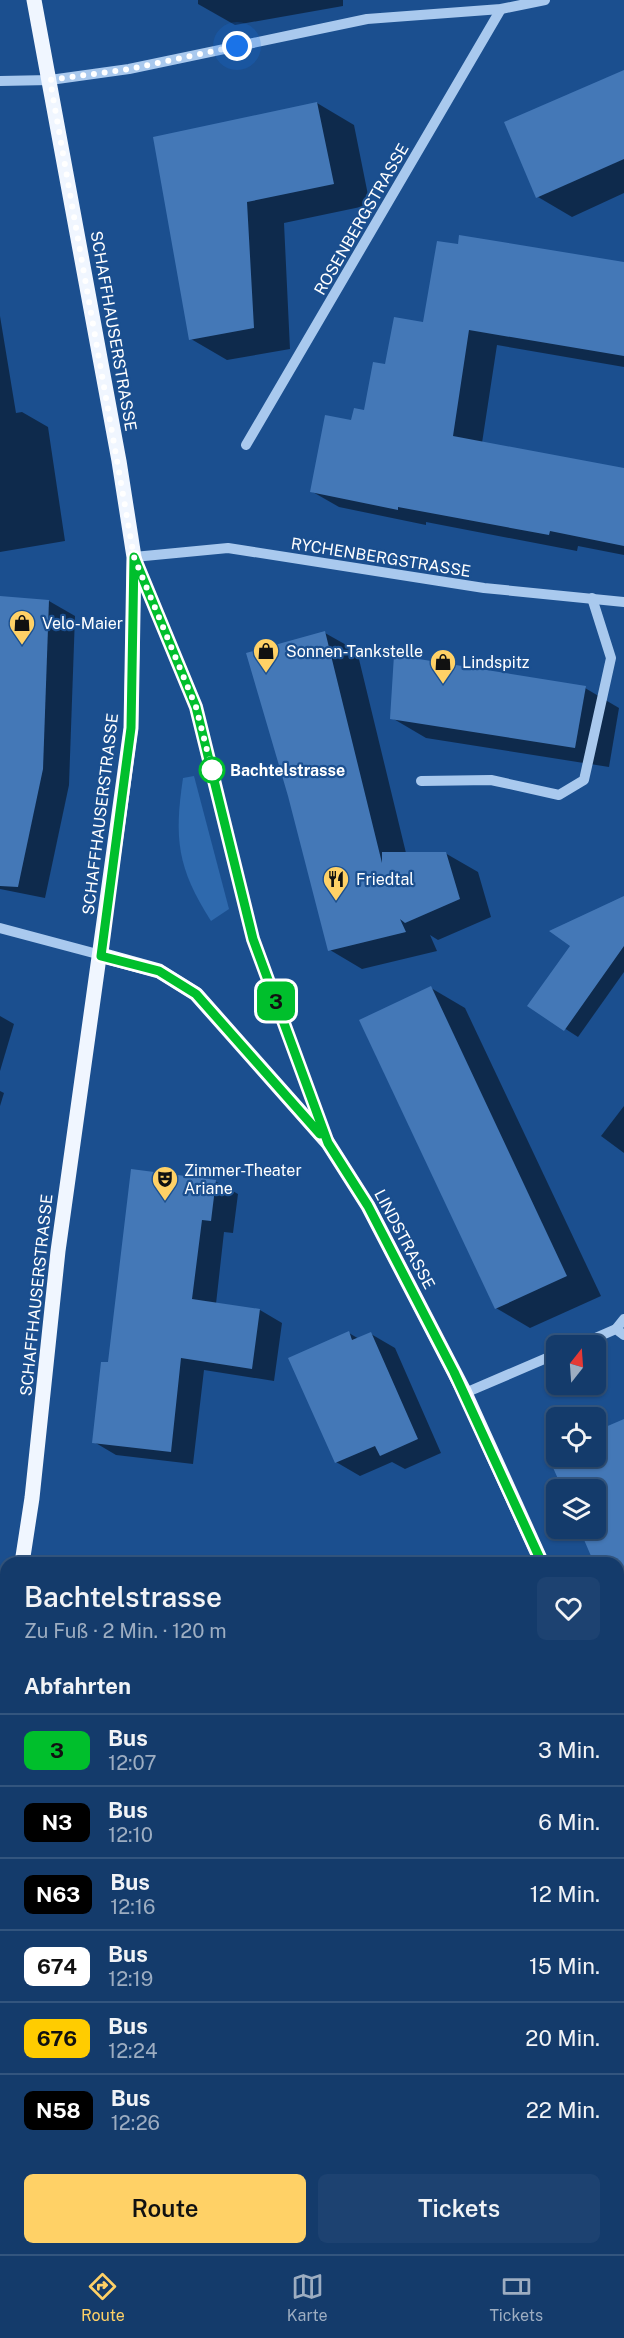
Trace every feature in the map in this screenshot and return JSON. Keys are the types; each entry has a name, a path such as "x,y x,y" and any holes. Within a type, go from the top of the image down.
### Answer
{"main road":[{"name":"SCHAFFHAUSERSTRASSE","path":"23,1557 32,1498 59,1239 101,956 131,728 134,557 34,0"},
{"name":"LINDSTRASSE","path":"101,956 159,971 196,994 328,1143 368,1206 465,1393 539,1557"}],"street":[{"path":"0,81 50,80 129,69 367,19 501,9 545,0"},
{"name":"ROSENBERGSTRASSE","path":"246,444 501,9"},
{"name":"RYCHENBERGSTRASSE","path":"134,557 228,548 484,588 624,602"},
{"path":"134,557 196,707 253,939 328,1143"},
{"path":"421,781 491,780 559,795 584,780 611,658 592,598"},
{"path":"0,928 101,956"},
{"path":"620,1332 624,1318"},
{"path":"465,1393 546,1358"}],"shaded area":[{"path":"194,776 229,909 211,921 191,885 181,852 179,836 183,778"}],"building":[{"path":"624,70 624,159 536,198 504,122"},
{"path":"317,102 334,184 247,202 254,328 189,340 153,137"},
{"path":"459,235 624,262 624,356 469,330 453,436 624,468 624,546 550,531 549,535 398,507 398,510 310,492 325,415 351,420 354,408 364,410 373,362 385,364 394,317 423,322 437,241 458,244"},
{"path":"0,596 49,600 43,769 18,887 0,886"},
{"path":"325,631 382,863 382,852 446,852 460,899 405,923 400,919 406,932 328,951 288,796 246,653"},
{"path":"394,655 586,686 575,748 390,719"},
{"path":"624,896 624,946 564,1031 527,1006 570,946 549,931"},
{"path":"431,986 567,1276 495,1309 359,1020"},
{"path":"131,1169 216,1180 211,1221 202,1220 192,1299 260,1309 252,1369 181,1358 171,1452 92,1443 101,1362 108,1362"},
{"path":"349,1331 352,1340 371,1332 418,1439 380,1456 375,1446 335,1463 288,1358"},
{"path":"624,1419 624,1557 591,1557 584,1539 606,1539 606,1479 558,1479 553,1467 606,1467 606,1427"}],"bus line":[{"name":"3","path":"320,1134 196,994 159,971 101,956 131,728 134,557 196,707 253,939 328,1143 368,1206 465,1393 539,1557"}],"place":[{"name":"Velo-Maier","path":"22,646"},
{"name":"Sonnen-Tankstelle","path":"266,674"},
{"name":"Lindspitz","path":"443,685"},
{"name":"Bachtelstrasse","path":"212,770"},
{"name":"Friedtal","path":"336,902"},
{"name":"Zimmer-Theater Ariane","path":"165,1202"}],"route":[{"path":"212,770 196,707 134,557 119,461 50,80 129,69 237,46"}]}
